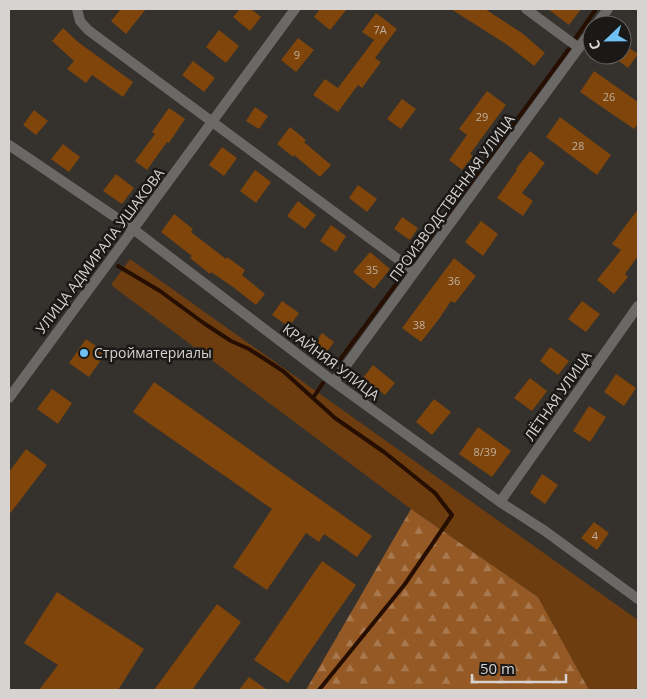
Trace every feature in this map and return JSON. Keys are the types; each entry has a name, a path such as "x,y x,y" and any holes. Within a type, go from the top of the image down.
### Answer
{"street":[{"path":"77,9 80,21 88,30 414,271"},
{"name":"УЛИЦА АДМИРАЛА УШАКОВА","path":"9,398 295,9"},
{"path":"526,9 579,48"},
{"name":"ПРОИЗВОДСТВЕННАЯ УЛИЦА","path":"334,382 582,44"},
{"name":"КРАЙНЯЯ УЛИЦА","path":"9,145 134,229 334,382 500,502 545,531 638,600"},
{"name":"ЛЁТНАЯ УЛИЦА","path":"500,502 638,306"}],"shaded area":[{"path":"130,259 638,620 638,688 631,690 589,690 538,597 411,509 111,285"}],"green space":[{"path":"411,509 538,597 589,690 306,690"}],"building":[{"path":"121,9 146,9 126,34 111,21"},
{"path":"240,9 251,9 261,17 250,31 233,17"},
{"path":"320,9 347,9 330,30 314,17"},
{"path":"451,9 485,9 522,33 545,53 534,66 509,46"},
{"path":"548,9 581,9 569,25"},
{"path":"376,13 397,29 375,58 381,62 362,88 358,85 338,112 313,95 325,79 338,88 374,40 362,32"},
{"path":"63,28 78,42 133,82 123,97 92,75 86,83 67,69 74,61 52,41"},
{"path":"219,30 239,46 226,63 206,47"},
{"path":"298,38 314,50 296,72 281,60"},
{"path":"632,50 638,54 632,62"},
{"path":"193,61 215,78 204,92 182,75"},
{"path":"594,71 638,102 638,124 634,129 580,92"},
{"path":"487,91 506,105 470,154 473,156 462,170 449,160 467,135 459,129"},
{"path":"402,99 416,109 401,129 387,119"},
{"path":"255,107 268,116 259,129 246,121"},
{"path":"169,108 185,119 169,143 167,142 147,170 135,161 155,134 152,132"},
{"path":"34,110 48,121 36,135 23,125"},
{"path":"560,117 611,155 597,175 546,137"},
{"path":"290,127 331,165 320,177 294,155 293,157 277,144"},
{"path":"63,144 80,157 69,172 51,159"},
{"path":"222,147 237,158 224,176 209,165"},
{"path":"530,151 545,163 522,193 533,201 523,216 497,198"},
{"path":"255,170 271,182 256,203 240,191"},
{"path":"116,174 134,188 122,204 103,191"},
{"path":"358,185 377,199 367,212 349,198"},
{"path":"298,201 316,215 305,229 287,216"},
{"path":"638,209 638,256 625,274 628,277 614,294 597,280 621,250 612,244"},
{"path":"174,214 193,229 191,232 226,259 227,257 245,270 242,275 265,294 256,305 211,272 210,274 190,258 192,256 161,232"},
{"path":"402,217 418,228 410,240 394,229"},
{"path":"481,221 498,234 483,256 465,242"},
{"path":"331,225 346,236 336,252 320,241"},
{"path":"370,252 390,269 374,289 353,272"},
{"path":"454,258 476,276 455,303 451,301 421,342 402,328"},
{"path":"282,301 299,313 289,327 272,315"},
{"path":"582,301 600,314 586,332 568,319"},
{"path":"322,333 334,342 322,359 310,351"},
{"path":"86,339 106,353 89,377 69,363"},
{"path":"550,347 569,361 558,375 540,361"},
{"path":"373,365 395,383 385,395 363,378"},
{"path":"616,374 636,388 624,406 604,392"},
{"path":"530,378 547,391 532,411 514,398"},
{"path":"154,382 372,536 357,557 324,534 319,542 306,533 267,590 233,567 272,509 133,412"},
{"path":"52,389 72,403 58,424 37,409"},
{"path":"434,399 451,412 432,435 416,422"},
{"path":"589,406 606,417 590,442 573,431"},
{"path":"478,427 511,451 492,477 459,454"},
{"path":"26,449 47,465 9,515 9,472"},
{"path":"542,474 558,485 545,504 530,493"},
{"path":"594,522 609,533 597,550 581,538"},
{"path":"322,561 356,585 288,683 254,660"},
{"path":"57,592 144,649 118,690 39,690 58,665 24,643"},
{"path":"217,604 241,622 192,690 154,690"},
{"path":"249,677 267,690 239,690"}],"waterway":[{"path":"575,39 596,9"},
{"path":"413,261 571,46"},
{"path":"118,266 160,291 231,341 249,349 283,371 335,418 384,452 435,493 452,515 405,584 319,690"},
{"path":"336,365 405,272"},
{"path":"313,398 323,383"}],"place":[{"name":"Стройматериалы","path":"84,353"}]}
